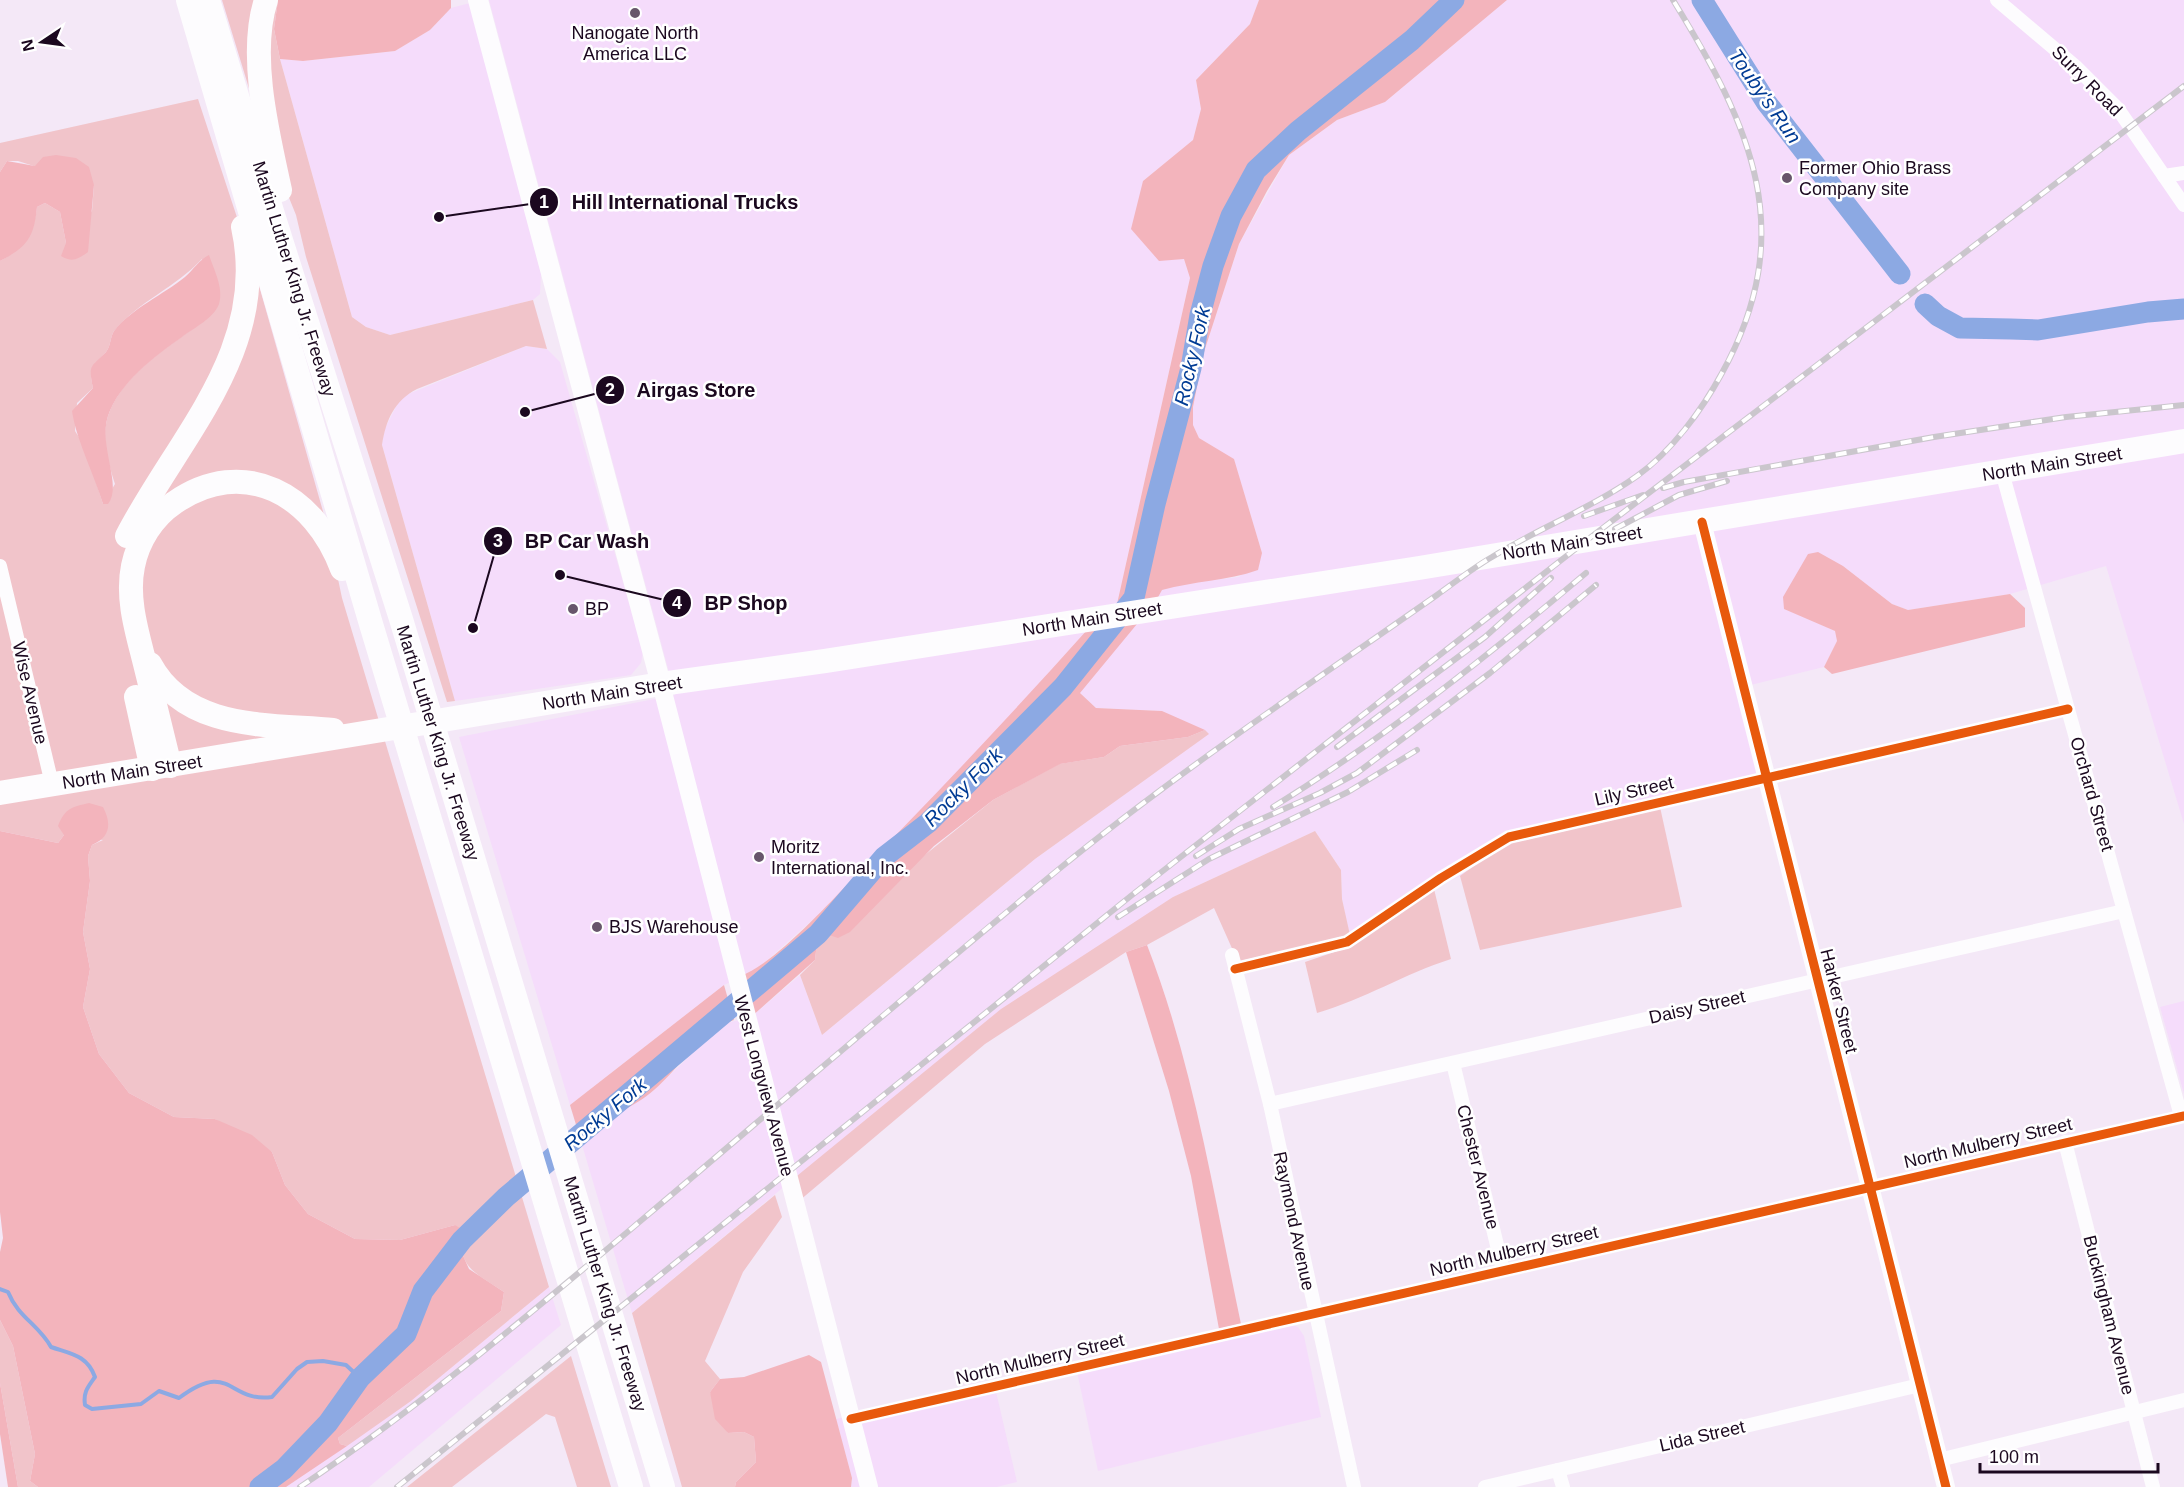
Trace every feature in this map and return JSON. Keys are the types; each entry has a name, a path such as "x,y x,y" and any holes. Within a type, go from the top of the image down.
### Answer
{"highway":[{"path":"161,767 120,625 117,603 121,552 132,526 230,360 245,315 249,275 240,215 178,0"},
{"name":"Martin Luther King Jr. Freeway","path":"188,0 366,625 632,1487"},
{"name":"Martin Luther King Jr. Freeway","path":"208,0 274,218 406,619 666,1479"},
{"path":"266,0 260,24 260,69 269,134 284,210 406,619"},
{"name":"North Main Street","path":"0,793 661,684 1146,611 1702,522 2184,441"},
{"path":"161,767 130,590 133,564 143,538 168,507 198,489 225,481 250,483 278,492 304,508 316,520 337,556 366,625 623,1487"},
{"path":"141,646 151,667 167,687 184,702 207,713 250,723 369,733"}],"main road":[{"path":"478,0 661,684"}],"street":[{"name":"Surry Road","path":"1997,0 2094,83 2118,109 2184,205"},
{"path":"2164,176 2184,173"},
{"name":"Orchard Street","path":"2002,472 2183,1116"},
{"name":"Harker Street","path":"1702,522 1946,1487"},
{"name":"Wise Avenue","path":"0,566 52,784"},
{"name":"West Longview Avenue","path":"661,684 869,1487"},
{"name":"Lily Street","path":"1234,962 1347,942 1441,878 1509,837 2068,709"},
{"name":"Daisy Street","path":"1270,1104 2124,911"},
{"name":"Raymond Avenue","path":"1234,962 1270,1104 1314,1314 1354,1487"},
{"name":"Chester Avenue","path":"1453,1063 1503,1270"},
{"name":"North Mulberry Street","path":"851,1419 2183,1116"},
{"name":"Buckingham Avenue","path":"2065,1142 2152,1487"},
{"name":"Lida Street","path":"1485,1487 1920,1385"},
{"path":"1939,1460 2184,1400"},
{"path":"1558,1470 1563,1487"}],"shaded area":[{"path":"222,0 278,0 274,29 280,59 352,317 366,327 390,335 533,300 547,349 526,346 417,389 402,399 392,412 382,445 455,701 447,702 306,257 296,215 262,131"},
{"path":"278,0 451,0 451,8 430,30 395,51 303,61 280,59 274,29"},
{"path":"489,0 1259,0 1250,24 1196,80 1201,109 1193,140 1143,181 1184,259 1190,278 1117,604 1087,630 962,769 818,915 755,971 724,985 570,1105 459,737 675,695"},
{"path":"1259,0 1507,0 1385,102 1337,120 1289,155 1239,244 1204,352 1193,407 1193,425 1199,438 1234,459 1262,553 1258,570 1162,590 1157,599 1117,604 1190,278 1184,259 1159,261 1131,229 1143,181 1193,140 1201,109 1196,80 1250,24"},
{"path":"1507,0 2184,0 2184,824 2106,566 2010,594 1908,610 1892,604 1843,566 1785,609 1835,631 1837,641 1824,667 1751,685 1775,782 1500,847 1460,876 1434,889 1352,946 1342,899 1341,870 1315,831 1173,897 792,1180 632,1313 577,1128 591,1129 606,1122 653,1091 723,1024 751,1017 800,975 822,1035 1035,859 1208,734 1162,711 1096,708 1079,692 1162,590 1184,583 1239,577 1262,553 1234,460 1199,438 1193,425 1193,407 1204,352 1239,244 1289,155 1337,120 1385,102"},
{"path":"470,3 541,274 540,294 533,300 390,335 366,327 352,317 280,59 303,61 395,51 430,30 451,8"},
{"path":"198,99 256,275 326,522 342,598 549,1287 411,1401 347,1446 340,1444 338,1438 501,1311 504,1292 474,1272 469,1266 465,1260 455,1225 400,1240 355,1239 308,1214 285,1185 272,1152 215,1119 174,1117 129,1093 99,1054 83,1007 90,969 83,932 90,881 88,856 92,845 103,840 64,835 58,843 0,831 0,261 8,257 26,239 36,216 37,207 45,203 60,212 66,243 92,211 94,185 18,161 7,161 0,172 0,143","holes":["202,259 205,320 149,362 124,387 115,401 108,416 105,433 108,459 115,484 103,504 84,445 75,431 77,403 93,388 91,370 108,350 114,331 134,311 181,278"]},
{"path":"56,155 76,158 89,167 94,185 88,252 75,259 61,256 66,243 60,212 45,203 37,207 34,227 28,240 17,251 0,261 0,172 7,161 35,166 43,157"},
{"path":"209,255 220,292 219,304 213,314 139,371 120,392 113,404 108,416 106,440 113,487 108,504 103,504 77,433 72,411 93,388 92,367 108,350 114,331 121,323 176,284"},
{"path":"526,346 547,349 560,362 643,652 641,663 631,675 455,701 382,445 384,430 401,397"},
{"path":"1818,552 1843,566 1892,604 1908,610 2010,594 2025,608 2025,627 1832,674 1824,667 1837,641 1835,631 1784,609 1783,597 1808,554"},
{"path":"1137,624 1080,693 1096,708 1162,711 1205,730 1188,737 1120,746 1104,757 1060,764 993,800 934,846 850,932 838,938 826,934 817,942 815,960 751,1017 740,976 768,960 812,920 970,758 1087,630"},
{"path":"1205,730 1209,734 1035,859 822,1035 800,975 815,960 817,942 993,800 1059,764 1104,757 1120,746 1188,737"},
{"path":"89,803 103,807 108,819 108,829 103,838 92,845 88,856 90,881 83,932 90,969 83,1007 99,1054 129,1093 174,1117 215,1119 252,1135 272,1152 285,1185 308,1214 355,1239 400,1240 455,1225 471,1235 460,1249 469,1269 504,1292 501,1311 338,1438 340,1444 347,1446 286,1487 38,1487 30,1481 35,1454 13,1346 0,1320 0,1252 3,1238 0,1212 0,831 58,843 64,835 58,826 63,815 74,807"},
{"path":"1660,807 1682,907 1480,950 1460,876 1500,847 1521,838"},
{"path":"1315,831 1341,870 1342,899 1350,935 1239,964 1214,908 1147,945 1126,952 985,1044 799,1201 792,1180 1001,1009 1173,897"},
{"path":"1434,889 1451,959 1352,1001 1317,1013 1305,962 1352,946"},
{"path":"1147,945 1178,1037 1190,1085 1241,1324 1219,1329 1191,1176 1169,1091 1126,952"},
{"path":"724,985 734,1020 711,1032 664,1081 642,1099 600,1125 577,1128 570,1105"},
{"path":"2184,1001 2184,1094 2160,1007"},
{"path":"775,1195 782,1217 743,1272 705,1361 720,1379 710,1392 728,1433 744,1432 754,1437 756,1462 736,1482 735,1487 682,1487 632,1313"},
{"path":"549,1287 561,1325 369,1487 286,1487 411,1401"},
{"path":"0,1320 13,1346 35,1454 30,1481 38,1487 18,1487 0,1383"},
{"path":"1289,1324 1298,1327 1304,1336 1321,1417 1098,1471 1076,1367"},
{"path":"809,1355 821,1362 852,1478 851,1487 735,1487 736,1482 756,1462 754,1437 744,1432 728,1433 715,1419 710,1392 720,1379 744,1377"},
{"path":"571,1356 611,1487 577,1487 555,1417 546,1414 452,1487 407,1487"},
{"path":"0,1383 18,1487 8,1487 0,1434"},
{"path":"994,1383 1017,1482 997,1487 851,1487 852,1478 836,1419"}],"waterway":[{"name":"Rocky Fork","path":"260,1487 284,1469 328,1423 360,1378 406,1334 423,1291 462,1240 506,1197 818,934 884,857 928,823 1063,687 1134,598 1155,504 1191,368 1200,315 1213,266 1231,216 1256,170 1298,131 1412,40 1454,0"},
{"name":"Touby's Run","path":"1702,0 1766,102 1900,274"},
{"name":"Touby's Run","path":"1925,304 1938,316 1960,328 2038,330 2148,312 2184,309"},
{"path":"0,1289 8,1292 17,1308 51,1347 78,1356 88,1364 95,1377 85,1393 85,1405 92,1409 141,1404 159,1391 179,1398 209,1382 220,1382 258,1397 272,1397 297,1369 307,1362 323,1361 346,1365 360,1378"}],"railway":[{"path":"300,1487 391,1423 522,1320 1007,912 1151,797 1471,570 1620,487 1662,455 1696,415 1714,387 1745,321 1758,273 1761,226 1756,181 1743,136 1725,92 1673,0"},
{"path":"397,1487 1132,895 1587,540 2184,86"},
{"path":"1663,488 1684,482 1934,437 2066,417 2184,405"},
{"path":"1615,529 1679,495 1727,481"},
{"path":"1584,516 1643,495"},
{"path":"1273,807 1315,781 1434,696 1586,573"},
{"path":"1337,747 1485,637 1551,578"},
{"path":"1196,856 1239,829 1320,793 1357,773 1490,673 1596,585"},
{"path":"1118,917 1209,859 1348,792 1417,750"}],"cycle path":[{"path":"1702,522 1946,1487"},
{"path":"1235,969 1347,942 1441,878 1509,837 2068,709"},
{"path":"851,1419 2184,1116"}],"place":[{"name":"Nanogate North America LLC","path":"635,13"},
{"name":"Former Ohio Brass Company site","path":"1787,178"},
{"name":"Hill International Trucks","path":"439,217"},
{"name":"Airgas Store","path":"525,412"},
{"name":"BP Shop","path":"560,575"},
{"name":"BP","path":"573,609"},
{"name":"BP Car Wash","path":"473,628"},
{"name":"Moritz International, Inc.","path":"759,857"},
{"name":"BJS Warehouse","path":"597,927"}]}
